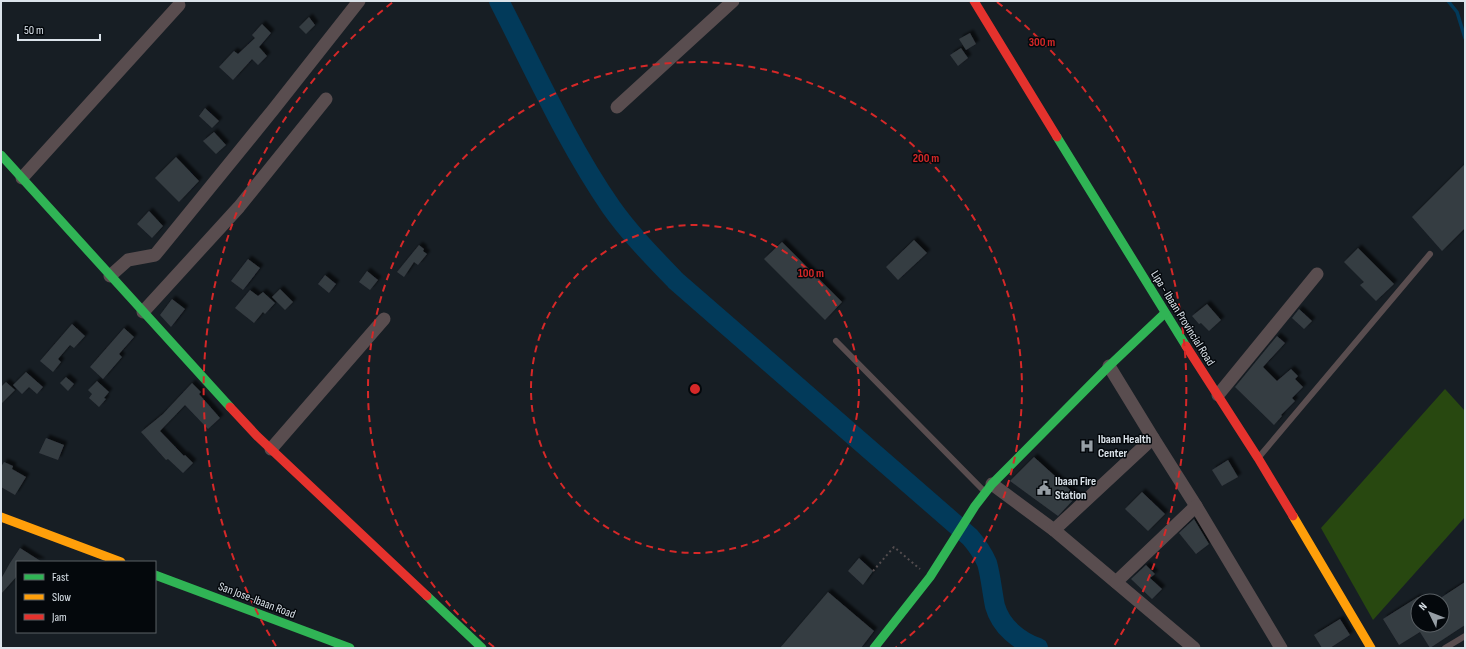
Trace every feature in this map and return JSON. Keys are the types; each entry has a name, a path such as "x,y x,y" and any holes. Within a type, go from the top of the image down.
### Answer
{"main road":[{"name":"Lipa - Ibaan Provincial Road","path":"974,1 1165,313 1258,458 1372,648"},
{"path":"1,155 257,436 482,648"},
{"path":"874,648 930,577 989,488 1109,366 1165,313"},
{"path":"1,517 118,561"},
{"name":"San Jose-Ibaan Road","path":"156,575 342,647"}],"street":[{"path":"110,276 128,260 155,255 273,110 359,1"},
{"path":"617,107 733,1"},
{"path":"22,178 179,5"},
{"path":"143,312 239,207 326,99"},
{"path":"1218,395 1317,274"},
{"path":"271,449 384,318"},
{"path":"1109,366 1196,506 1281,648"},
{"path":"1054,530 1153,438"},
{"path":"989,488 1054,530 1194,648"},
{"path":"1116,582 1196,506"}],"lane":[{"path":"1258,458 1430,254"},
{"path":"836,341 989,488"},
{"path":"1445,648 1465,636"}],"path":[{"path":"873,571 894,547 930,577"}],"green space":[{"path":"1445,389 1465,411 1465,517 1373,620 1321,528"}],"building":[{"path":"309,17 315,25 306,34 299,27"},
{"path":"262,24 271,33 259,47 267,56 258,65 252,59 233,80 219,67 234,51 238,54 255,38 252,35"},
{"path":"970,33 976,44 966,50 959,39"},
{"path":"961,48 968,58 958,66 950,55"},
{"path":"205,108 219,121 212,128 199,116"},
{"path":"214,132 226,145 216,154 203,141"},
{"path":"176,157 199,181 179,202 155,178"},
{"path":"1465,164 1465,228 1442,251 1412,217"},
{"path":"149,211 163,226 152,238 137,224"},
{"path":"914,240 927,253 898,280 886,267"},
{"path":"782,242 842,302 825,320 764,259"},
{"path":"419,245 427,254 418,265 414,262 404,277 397,272"},
{"path":"1358,248 1394,284 1376,301 1360,285 1364,282 1344,262"},
{"path":"248,259 260,268 243,290 231,281"},
{"path":"367,271 378,280 370,290 359,282"},
{"path":"325,275 336,284 329,293 318,284"},
{"path":"280,289 293,302 285,310 272,297"},
{"path":"250,290 258,296 263,292 275,303 265,314 263,312 254,323 235,308"},
{"path":"172,299 185,309 171,327 160,315"},
{"path":"1207,304 1221,320 1209,331 1201,323 1199,324 1192,316"},
{"path":"1299,309 1312,321 1304,329 1292,318"},
{"path":"72,324 85,336 74,348 70,345 58,359 61,362 53,372 40,361"},
{"path":"124,328 134,337 119,354 122,357 103,379 90,367"},
{"path":"1277,336 1285,343 1263,367 1277,381 1291,369 1298,376 1295,379 1303,387 1292,398 1295,401 1281,415 1282,416 1274,425 1235,387"},
{"path":"26,372 43,387 37,394 29,387 22,394 13,385"},
{"path":"66,377 74,384 68,391 60,383"},
{"path":"97,381 109,392 104,398 106,399 99,407 89,398 92,394 88,390"},
{"path":"6,382 15,390 1,404 1,387"},
{"path":"192,383 201,392 199,394 220,418 208,429 185,405 160,431 184,456 185,455 193,463 183,473 168,459 166,460 141,432 163,414"},
{"path":"46,438 64,445 58,460 39,453"},
{"name":"Ibaan Fire Station","path":"1034,457 1077,496 1058,516 1010,481"},
{"path":"1228,460 1238,477 1222,486 1212,470"},
{"path":"4,462 13,466 12,469 26,477 15,495 1,487 1,467"},
{"path":"1142,492 1165,514 1148,531 1125,509"},
{"path":"1194,519 1209,544 1196,554 1179,533"},
{"path":"20,548 40,561 16,561 16,577 1,594 1,579"},
{"path":"859,558 873,571 863,585 848,571"},
{"path":"1146,565 1155,574 1150,578 1162,589 1152,599 1131,579"},
{"path":"1465,582 1465,625 1430,648 1421,633 1450,633 1450,593 1448,593"},
{"path":"828,592 874,631 861,648 780,648"},
{"path":"1410,602 1410,633 1418,633 1399,645 1383,619"},
{"path":"1340,619 1350,635 1330,648 1322,648 1314,635"}],"waterway":[{"path":"499,1 580,158 595,183 626,227 676,281 970,537 984,556 987,563 995,606 998,614 1006,627 1024,641 1038,648"},
{"path":"1448,1 1457,12 1465,38"}],"traffic: fast":[{"path":"1057,137 1186,346"},
{"path":"1,155 230,407"},
{"path":"874,648 930,577 975,506 992,484 1109,366 1165,313"},
{"path":"156,575 350,648"},
{"path":"427,596 482,648"}],"traffic: slow":[{"path":"1293,516 1371,648"},
{"path":"1,517 118,561"}],"traffic: jam":[{"path":"974,1 1057,137"},
{"path":"1186,346 1258,458 1293,516"},
{"path":"230,407 257,436 427,596"}],"place":[{"name":"Ibaan Health Center","path":"1087,446"},
{"name":"Ibaan Fire Station","path":"1044,488"}]}
